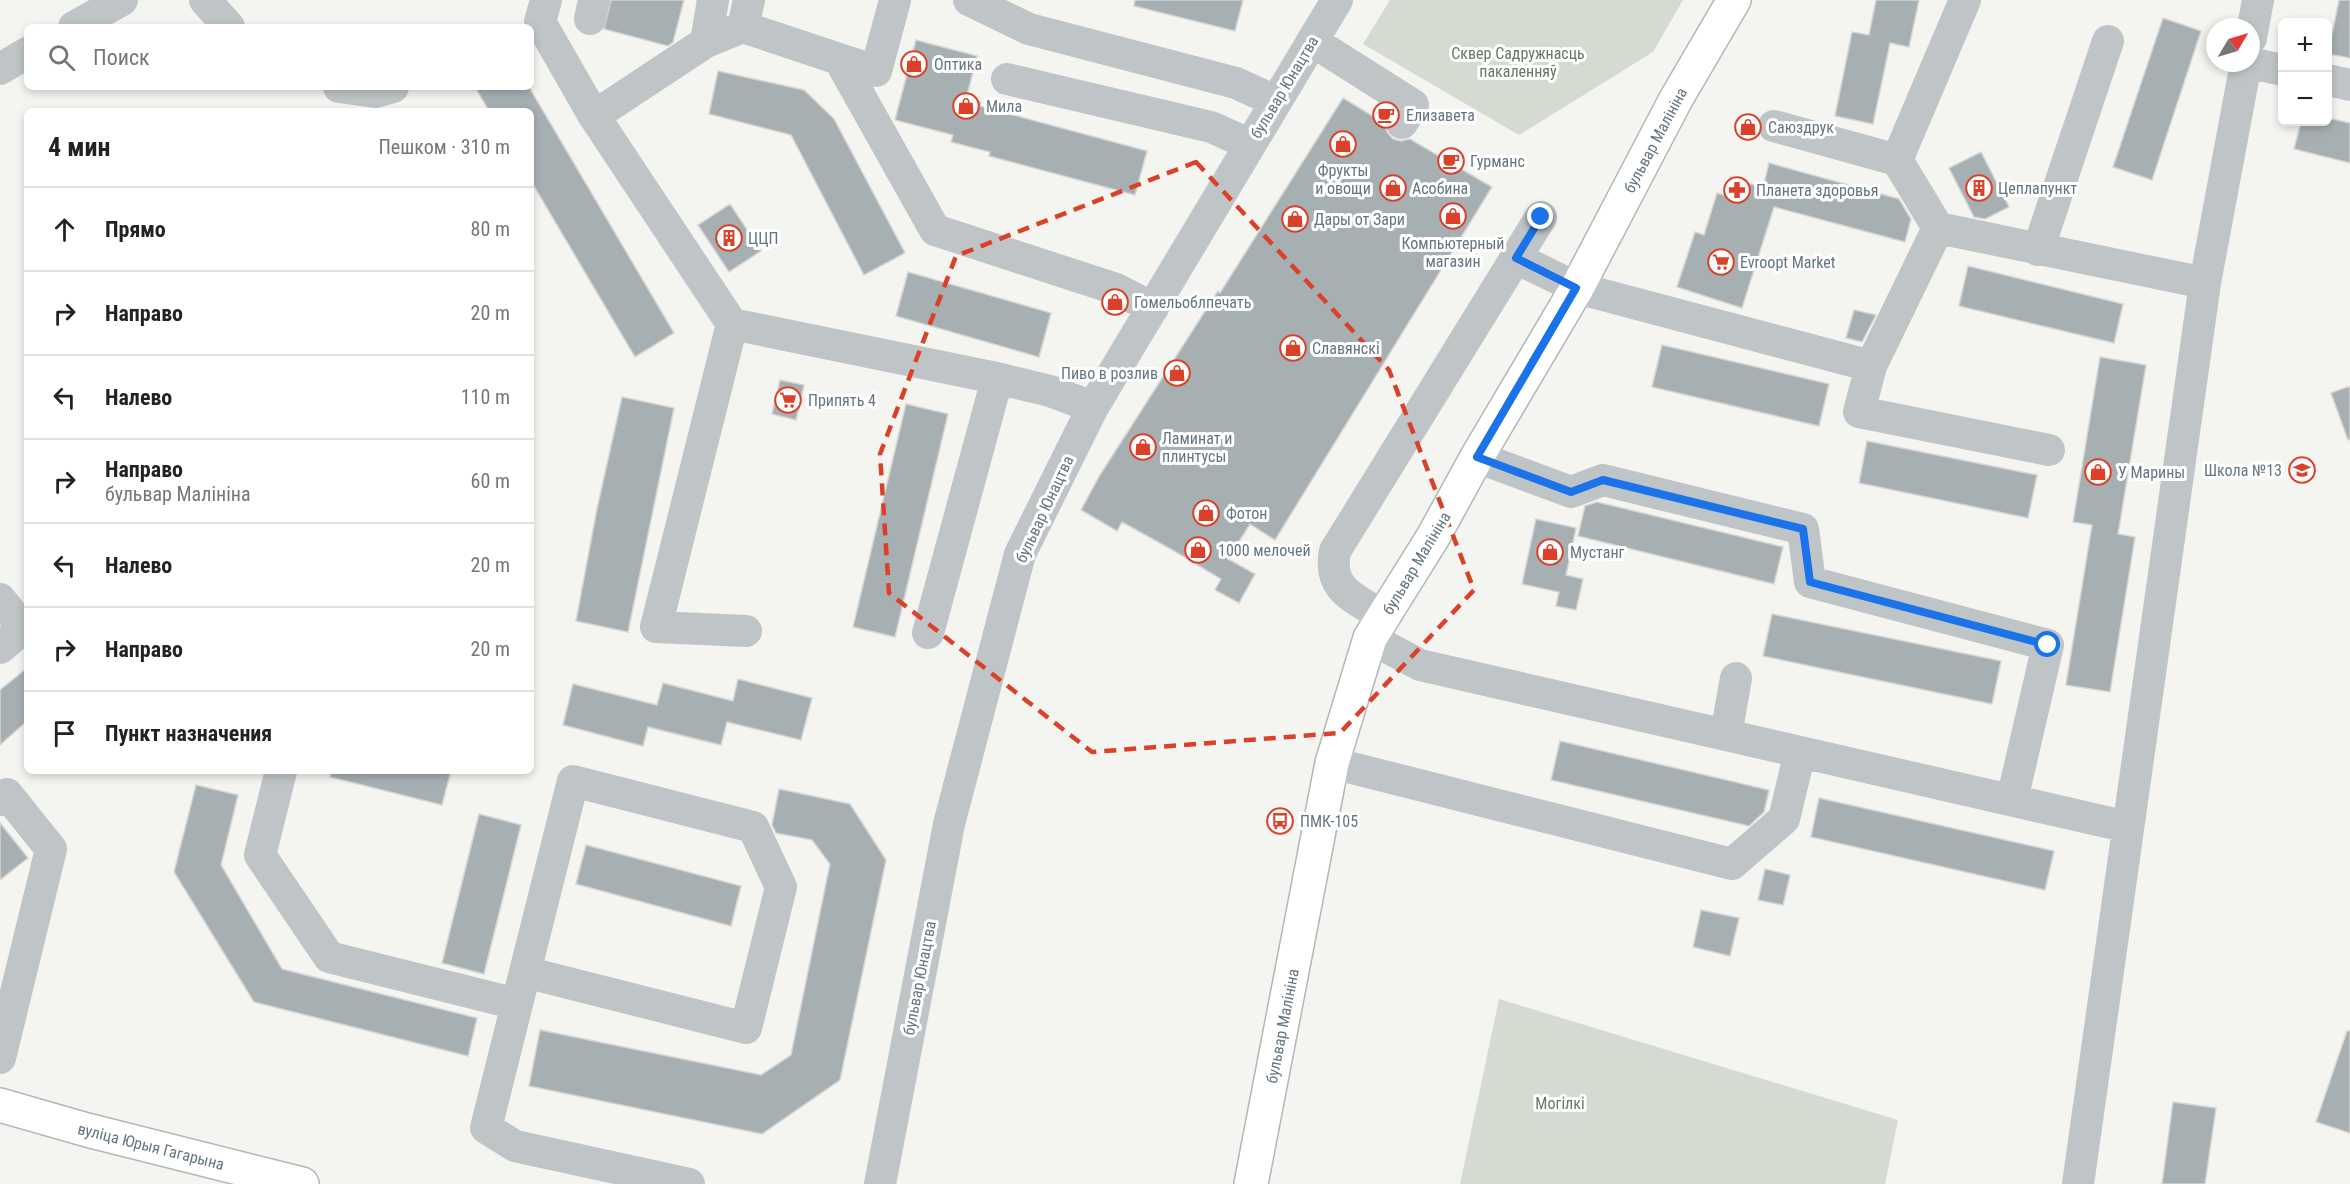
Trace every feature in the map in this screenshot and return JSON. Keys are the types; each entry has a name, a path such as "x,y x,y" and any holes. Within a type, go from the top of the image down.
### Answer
{"main road":[{"name":"бульвар Малініна","path":"1251,1184 1332,763 1377,628 1433,537 1576,288 1676,99 1734,0"},
{"name":"вуліца Юрыя Гагарына","path":"0,1105 87,1130 302,1184"}],"street":[{"path":"79,24 122,0"},
{"path":"205,0 226,24"},
{"path":"706,42 713,0"},
{"path":"594,116 746,13 839,60 876,71 895,0"},
{"path":"969,0 1029,29 1236,83 1275,101"},
{"name":"бульвар Юнацтва","path":"880,1184 949,824 1020,554 1094,407 1337,0"},
{"path":"1897,160 1965,0"},
{"path":"2255,18 2258,0"},
{"path":"539,16 594,116 732,324 1001,379 1050,391 1094,407"},
{"path":"1312,41 1413,105 1402,123"},
{"path":"2038,250 2108,41"},
{"path":"0,69 24,55"},
{"path":"839,60 936,230 1116,289 1153,308"},
{"path":"2260,65 2278,69"},
{"path":"2078,1184 2205,283 2244,72"},
{"path":"1007,79 1211,127 1249,144"},
{"path":"2332,81 2350,85"},
{"path":"361,90 375,92 382,90"},
{"path":"1774,126 1897,160 1938,228 2205,283"},
{"path":"1541,217 1335,551 1336,583 1377,628 1420,665 2128,827"},
{"path":"1938,228 1871,366 1859,412 2049,450"},
{"path":"1516,258 1576,288 1871,366"},
{"path":"732,324 656,627 746,631"},
{"path":"928,633 993,394 1001,379"},
{"path":"1477,457 1571,492 1603,480 1803,529 1810,582 2048,645 2012,800"},
{"path":"0,599 19,633"},
{"path":"1726,735 1736,678"},
{"path":"1332,763 1732,864 1784,819 1800,752"},
{"path":"280,774 260,855 329,957 517,1004"},
{"path":"525,972 746,1028 781,887 753,827 573,781 525,972 486,1128 516,1146 689,1184"},
{"path":"0,800 7,794 51,849 0,1058"}],"highlighted area":[{"path":"1196,162 1389,370 1474,590 1340,733 1092,752 889,593 880,454 956,256"}],"green space":[{"name":"Сквер Садружнасць пакаленняў","path":"1390,0 1683,0 1653,52 1519,135 1363,44"},
{"name":"Могілкі","path":"1499,999 1898,1120 1885,1184 1460,1184"}],"building":[{"path":"611,0 684,0 673,42 668,46 604,29"},
{"path":"1135,0 1243,0 1235,31 1134,6"},
{"path":"1876,0 1919,0 1909,47 1890,43 1873,124 1835,116 1852,32 1869,35"},
{"path":"2339,0 2350,0 2350,58 2332,55 2332,34"},
{"path":"2163,18 2201,31 2152,180 2113,167"},
{"path":"916,40 977,56 966,99 981,102 980,106 1147,151 1135,195 989,156 990,152 951,142 953,135 895,120"},
{"path":"718,71 804,90 834,119 905,253 864,275 791,135 709,114"},
{"path":"477,90 531,90 674,333 635,357 534,186 534,108 487,108"},
{"name":"Славянскі","path":"1343,98 1384,123 1393,139 1401,141 1410,139 1492,187 1275,540 1250,524 1228,559 1255,574 1239,603 1215,590 1221,579 1176,552 1122,522 1117,531 1081,510 1100,475 1218,291 1220,293"},
{"path":"2332,119 2350,123 2350,163 2294,149 2300,126 2332,126"},
{"name":"Цеплапункт","path":"1981,152 2009,207 1985,219 1974,217 1949,168"},
{"path":"1769,163 1899,199 1911,219 1905,242 1774,207 1742,308 1677,287 1695,232 1704,235 1717,193 1724,195 1730,177 1763,188"},
{"name":"ЦЦП","path":"730,204 761,251 729,272 698,225"},
{"path":"1968,266 2123,304 2114,343 1959,306"},
{"path":"908,272 1051,313 1039,357 896,316"},
{"path":"1854,310 1876,315 1862,342 1846,338"},
{"path":"1662,345 1829,384 1819,426 1652,387"},
{"path":"2100,357 2146,365 2118,534 2135,537 2110,692 2066,685 2092,525 2073,522"},
{"name":"Припять 4","path":"780,380 804,385 796,420 772,414"},
{"path":"2350,386 2350,439 2348,440 2331,393"},
{"path":"622,397 674,408 628,632 576,621 597,509"},
{"path":"906,404 948,414 895,637 853,627"},
{"path":"1867,441 2037,475 2028,518 1859,483"},
{"path":"1597,502 1783,547 1774,584 1578,536 1585,506"},
{"name":"Мустанг","path":"1536,519 1576,528 1566,575 1583,579 1576,610 1556,606 1559,592 1522,584"},
{"path":"1772,614 2001,661 1992,704 1763,656"},
{"path":"24,670 24,724 0,745 0,690"},
{"path":"738,679 812,698 801,740 727,722 721,745 648,727 643,746 563,725 573,684 657,705 663,683 733,701"},
{"path":"1560,741 1769,790 1764,812 1749,826 1551,780"},
{"path":"330,774 450,774 442,805 330,777"},
{"path":"196,785 238,795 221,865 282,969 477,1018 468,1056 254,1002 174,872"},
{"path":"779,789 850,804 886,860 840,1080 762,1134 529,1086 540,1030 761,1075 791,1055 830,864 812,840 776,833 772,825"},
{"path":"1819,798 2054,851 2045,890 1811,837"},
{"path":"479,814 521,825 484,974 442,963"},
{"path":"0,823 28,858 0,880"},
{"path":"586,845 741,886 731,926 576,884"},
{"path":"1765,869 1790,875 1783,905 1758,900"},
{"path":"1701,910 1739,918 1730,956 1693,947"},
{"path":"2347,1031 2350,1031 2350,1133 2316,1122"},
{"path":"2173,1102 2216,1108 2205,1184 2162,1184"}],"place":[{"name":"Оптика","path":"914,64"},
{"name":"Мила","path":"966,106"},
{"name":"Елизавета","path":"1386,115"},
{"name":"Саюздрук","path":"1748,127"},
{"name":"Фрукты и овощи","path":"1343,144"},
{"name":"Гурманс","path":"1451,161"},
{"name":"Асобина","path":"1393,188"},
{"name":"Цеплапункт","path":"1979,188"},
{"name":"Планета здоровья","path":"1737,190"},
{"name":"Компьютерный магазин","path":"1453,216"},
{"name":"Дары от Зари","path":"1295,219"},
{"name":"ЦЦП","path":"729,238"},
{"name":"Evroopt Market","path":"1721,262"},
{"name":"Гомельоблпечать","path":"1115,302"},
{"name":"Славянскі","path":"1293,348"},
{"name":"Пиво в розлив","path":"1177,373"},
{"name":"Припять 4","path":"788,400"},
{"name":"Ламинат и плинтусы","path":"1143,447"},
{"name":"Школа №13","path":"2302,470"},
{"name":"У Марины","path":"2098,472"},
{"name":"Фотон","path":"1206,513"},
{"name":"1000 мелочей","path":"1198,550"},
{"name":"Мустанг","path":"1550,552"},
{"name":"ПМК-105","path":"1280,821"}],"route":[{"path":"1541,217 1516,258 1576,288 1477,457 1571,492 1603,480 1803,529 1810,582 2048,645"}]}
